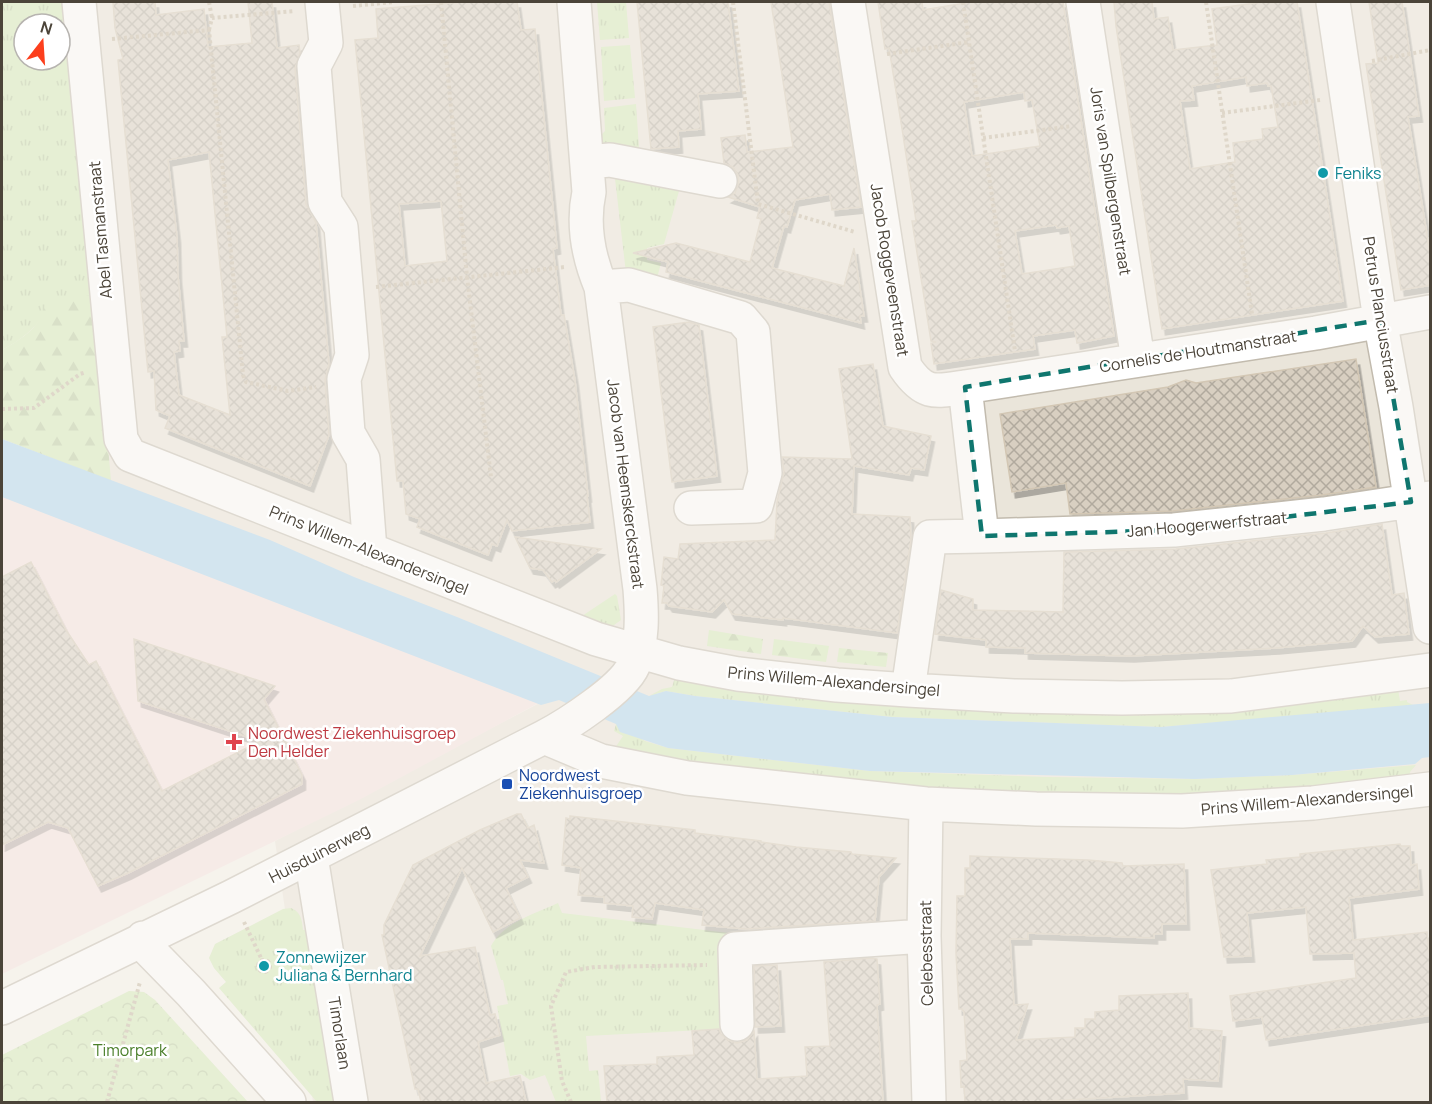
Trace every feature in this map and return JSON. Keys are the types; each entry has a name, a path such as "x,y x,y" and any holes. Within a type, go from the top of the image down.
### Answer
{"street":[{"name":"Abel Tasmanstraat","path":"79,2 121,440 130,456"},
{"name":"Jacob van Heemskerckstraat","path":"574,2 588,177 603,222 605,261 597,276 640,589 641,630 631,664"},
{"name":"Jacob Roggeveenstraat","path":"848,2 905,367 914,380 930,390 965,387"},
{"name":"Joris van Spilbergenstraat","path":"1083,2 1138,360"},
{"name":"Petrus Planciusstraat","path":"1333,2 1380,320 1421,500 1431,627"},
{"path":"323,5 326,42 314,66 325,202 340,227 352,355 344,379 348,434 363,459 370,550"},
{"path":"588,177 610,159 720,181"},
{"path":"597,276 741,318 753,332 765,473 756,506 691,508"},
{"name":"Cornelis de Houtmanstraat","path":"965,387 1256,342 1431,312"},
{"path":"908,690 930,537 982,536 965,387"},
{"name":"Prins Willem-Alexandersingel","path":"130,456 596,639 631,664 679,663 738,674 837,685 1014,696 1110,698 1231,696 1431,670"},
{"name":"Jan Hoogerwerfstraat","path":"982,536 1174,530 1324,514 1421,500"},
{"name":"Huisduinerweg","path":"2,1008 146,944 231,897 544,737 573,721 631,664"},
{"name":"Prins Willem-Alexandersingel","path":"544,737 601,761 687,778 926,804 1036,809 1182,811 1312,803 1431,789"},
{"name":"Celebesstraat","path":"926,804 924,936 929,1102"},
{"name":"Timorlaan","path":"311,857 351,1102"},
{"path":"737,1024 735,949 924,936"},
{"path":"146,944 289,1102"}],"path":[{"path":"208,2 212,18 209,30 243,375 246,382 288,391 344,384"},
{"path":"212,18 323,5 394,2"},
{"path":"441,2 467,277 491,477"},
{"path":"733,2 758,204 885,241"},
{"path":"963,2 1019,379"},
{"path":"1206,2 1256,342"},
{"path":"83,44 209,30"},
{"path":"857,58 969,42"},
{"path":"1222,113 1345,81 1431,50"},
{"path":"983,138 1102,122"},
{"path":"346,290 467,277 597,276"},
{"path":"2,409 34,408 80,374 113,364"},
{"path":"231,897 262,960"},
{"path":"107,1102 146,944"},
{"path":"571,1102 562,1081 551,1006 566,972 595,967 735,964"}],"highlighted area":[{"path":"1380,320 1411,502 1174,530 982,536 965,387"}],"shaded area":[{"path":"2,2 1430,2 1430,1102 313,1102 275,841 572,686 49,484"},
{"name":"Noordwest Ziekenhuisgroep Den Helder","path":"2,466 572,685 359,800 2,974"}],"green space":[{"path":"2,2 69,2 70,12 12,12 12,72 72,72 72,36 95,295 45,312 37,324 15,343 2,350"},
{"path":"597,2 626,2 629,38 600,40"},
{"path":"630,45 635,98 604,101 601,47"},
{"path":"636,104 639,148 597,153 598,138 605,131 604,108"},
{"path":"614,170 681,184 664,244 647,248 647,260 661,263 656,282 626,273"},
{"path":"95,295 111,481 2,439 2,350 31,330 41,317 46,300"},
{"path":"615,594 621,620 614,625 608,627 582,616"},
{"path":"709,630 763,639 761,654 707,646"},
{"path":"774,639 829,646 826,662 772,655"},
{"path":"839,648 888,653 886,667 837,662"},
{"path":"676,674 1398,689 1400,701 1407,700 1415,706 1161,727 892,717 666,691 649,696 672,687"},
{"path":"616,724 645,741 668,748 870,771 1195,779 1292,775 1416,765 1410,772 1411,779 1291,795 901,794 611,754 623,736 614,731"},
{"path":"558,903 562,913 729,933 717,951 721,1029 586,1036 589,1071 598,1070 601,1102 556,1102 545,1075 530,1080 521,1074 510,1076 497,1006 508,1004 503,980 501,980 491,946 496,938 511,925"},
{"path":"291,908 299,914 303,930 315,929 347,1102 317,1102 219,988 226,982 209,958 215,944 283,909"},
{"name":"Timorpark","path":"129,991 144,992 155,1000 248,1102 2,1102 2,1055"}],"water":[{"path":"2,439 270,540 354,577 649,696 666,691 892,717 1161,727 1430,703 1430,757 1422,758 1415,764 1292,775 1195,779 870,771 668,748 620,732 616,724 559,700 541,705 2,497"}],"building":[{"path":"113,2 155,2 156,15 204,9 208,47 252,43 248,2 272,2 277,48 299,45 300,53 295,68 306,204 316,223 329,364 325,380 329,435 310,486 165,428 170,416 156,410 154,371 148,372 118,60 123,59 115,28","holes":["209,152 227,337 222,337 230,415 179,395 174,352 180,351 179,341 184,341 177,237 168,160"]},
{"path":"463,2 517,2 521,30 535,29 557,248 553,249 561,315 564,315 575,381 590,522 512,531 507,520 497,546 492,544 488,555 417,527 420,519 406,514 403,481 397,481 355,40 378,38 376,9","holes":["441,201 447,261 405,266 399,204"]},
{"path":"637,2 728,2 739,91 698,94 701,129 678,131 679,147 651,149"},
{"path":"771,2 829,2 861,207 832,210 830,194 795,200 787,227 784,226 772,268 844,286 854,248 864,316 860,316 861,323 666,272 668,262 633,253 676,243 750,262 761,219 757,218 760,207 728,197 735,193 738,175 733,167 724,163 721,138 745,135 747,152 793,147"},
{"path":"878,2 922,2 923,10 971,2 1063,2 1114,336 1077,343 1075,330 1033,336 1035,349 934,364 931,343 936,342 931,341 912,221 916,221 903,135 889,48 885,49","holes":["1024,92 1025,101 1032,100 1040,146 972,156 964,102","1056,225 1057,228 1069,226 1075,266 1022,274 1015,231"]},
{"path":"1114,2 1152,2 1154,19 1168,17 1173,50 1217,45 1212,9 1263,2 1297,2 1343,301 1162,329","holes":["1246,77 1247,86 1267,83 1271,86 1278,127 1262,129 1263,139 1233,143 1235,162 1190,169 1180,101 1194,100 1192,86"]},
{"path":"1369,2 1402,2 1419,116 1408,117 1431,260 1431,285 1401,290 1366,64 1378,63"},
{"path":"689,322 699,325 717,476 672,482 653,327"},
{"path":"1356,359 1376,487 1173,511 1070,514 1066,483 1012,492 1000,414 1168,387 1186,380 1196,383"},
{"path":"873,364 883,426 931,436 924,470 911,468 909,475 854,466 852,514 910,517 911,540 897,633 783,618 783,620 732,614 724,600 712,612 662,603 664,557 678,559 680,544 775,540 777,502 784,472 782,457 852,459 839,369"},
{"path":"1382,524 1392,595 1404,593 1409,634 1375,637 1363,626 1352,641 1276,648 1131,656 1025,653 1025,648 986,647 986,640 935,634 941,590 973,599 973,610 1063,612 1064,552 1176,549 1326,533"},
{"path":"515,537 601,549 556,582 555,580 552,582 543,570 530,568"},
{"path":"31,562 66,630 89,665 96,661 162,791 260,741 138,701 134,639 275,686 264,699 302,775 302,784 98,886 68,828 48,822 2,845 2,577"},
{"path":"521,814 528,828 534,825 544,863 520,860 528,877 506,888 520,918 493,932 462,868 420,956 475,947 490,1015 495,1014 500,1035 478,1042 486,1083 520,1076 526,1102 421,1102 418,1089 415,1089 382,935 384,935 384,925 413,865 480,830"},
{"path":"570,816 695,830 695,833 896,858 879,877 875,921 746,929 702,925 704,910 655,903 652,919 632,917 633,906 604,903 604,897 578,895 581,868 562,865 566,818 570,819"},
{"path":"1400,844 1410,846 1411,865 1417,864 1419,889 1349,898 1353,940 1427,932 1429,951 1431,950 1431,1015 1266,1040 1262,1017 1233,1021 1230,996 1356,978 1354,953 1310,954 1306,907 1247,913 1251,956 1224,957 1211,870 1267,864 1266,860 1300,857 1300,854"},
{"path":"970,856 1088,860 1122,863 1123,866 1184,864 1186,924 1162,924 1162,934 1154,934 1154,938 1028,933 1028,939 1010,939 1014,1005 1028,1004 1016,1040 1075,1037 1075,1028 1085,1028 1085,1019 1095,1019 1095,1012 1119,1010 1119,996 1188,993 1189,1028 1222,1031 1218,1081 1183,1079 1184,1093 1033,1102 965,1102 964,1086 961,1087 960,1061 967,1060 964,1012 959,1009 956,953 957,896 965,896 965,868 970,868"},
{"path":"877,959 880,1004 877,1005 883,1102 607,1102 604,1066 657,1064 657,1057 694,1055 692,1031 719,1029 728,1040 737,1043 747,1040 754,1031 757,1079 807,1076 805,1047 830,1046 824,962"},
{"path":"777,965 781,1026 755,1027 754,966"}],"place":[{"name":"Feniks","path":"1323,173"},
{"name":"Noordwest Ziekenhuisgroep Den Helder","path":"234,742"},
{"name":"Noordwest Ziekenhuisgroep","path":"507,784"},
{"name":"Zonnewijzer Juliana & Bernhard","path":"264,966"}]}
